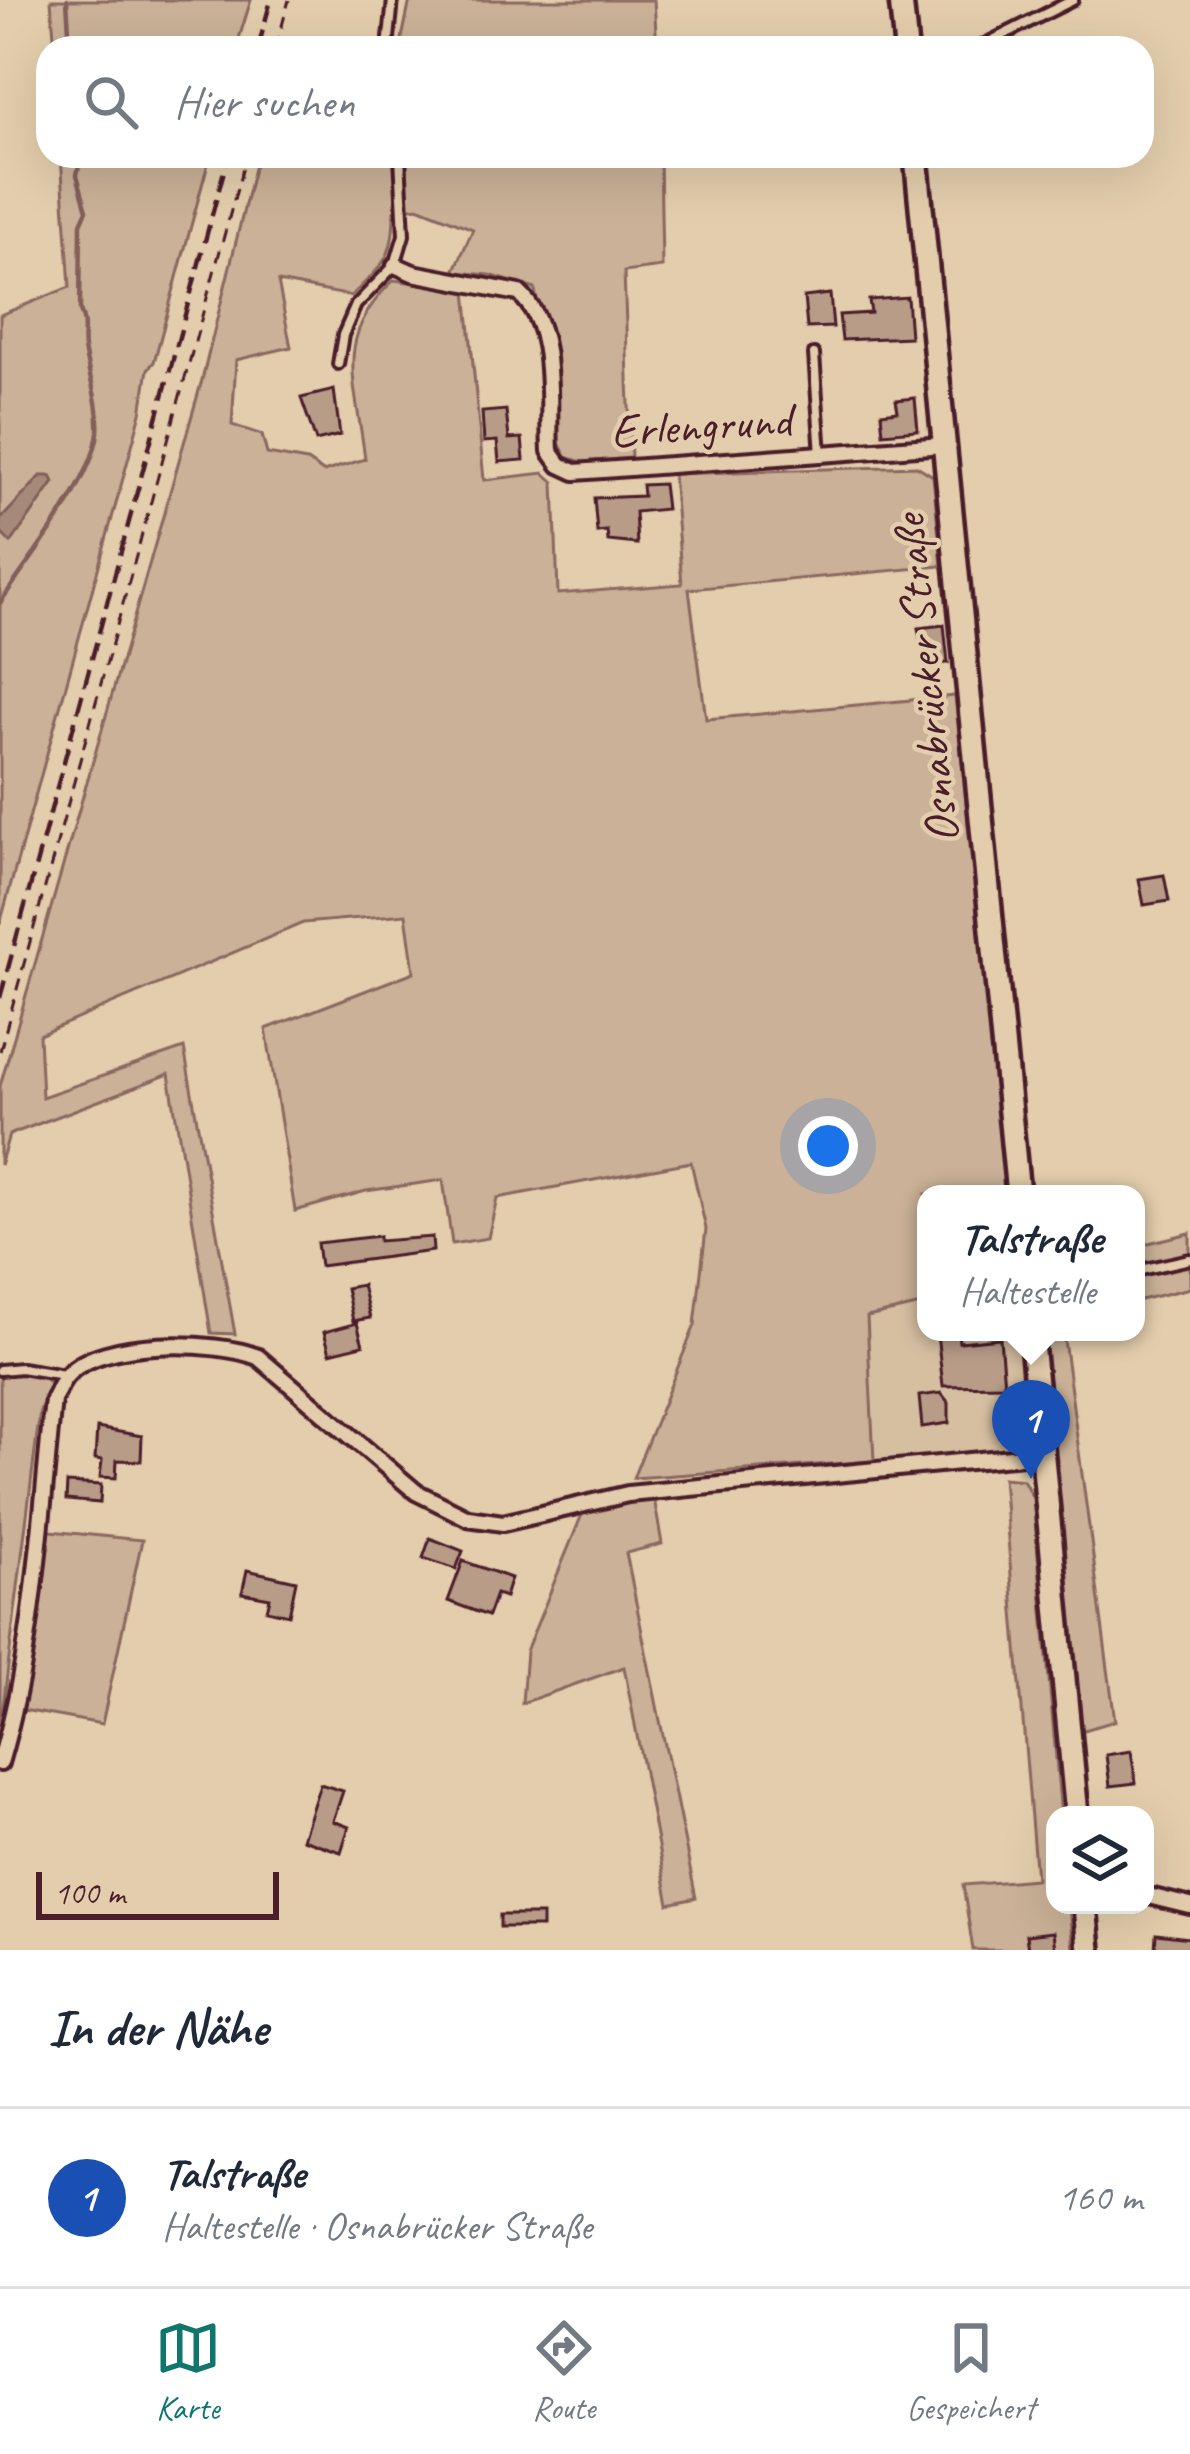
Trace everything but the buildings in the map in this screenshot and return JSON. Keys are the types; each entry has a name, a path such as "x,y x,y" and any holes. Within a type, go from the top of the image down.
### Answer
{"main road":[{"path":"901,0 905,36"},
{"name":"Osnabrücker Straße","path":"917,168 1017,1185"},
{"path":"1032,1341 1076,1806"},
{"path":"1086,1914 1089,1950"}],"street":[{"name":"Erlengrund","path":"395,265 413,273 519,293 532,305 544,346 550,451 560,465 575,472 944,445"},
{"path":"0,1763 15,1713 31,1612 53,1400 66,1375 113,1352 208,1344 258,1357 416,1492 468,1518 503,1523 628,1494 1043,1454"},
{"path":"1154,1897 1190,1906"}],"lane":[{"path":"389,36 393,0"},
{"path":"1000,36 1073,0"},
{"path":"338,364 343,334 356,304 395,265 404,235 401,168"},
{"path":"814,354 821,455"},
{"path":"1145,1269 1190,1258"},
{"path":"0,1370 66,1375"}],"path":[{"path":"279,36 289,0"},
{"path":"0,1052 244,168"}],"shaded area":[{"path":"51,0 251,0 240,36 54,36"},
{"path":"410,0 654,0 656,36 402,36"},
{"path":"62,168 207,168 154,362 148,369 141,413 0,924 0,315 70,287"},
{"path":"254,168 660,168 662,267 624,272 631,458 582,462 566,457 557,439 535,289 490,275 454,272 473,229 418,207 394,211 385,259 351,296 278,282 291,347 236,360 232,425 262,435 267,454 307,461 323,472 365,459 354,384 355,342 375,301 394,280 466,290 484,480 544,473 554,482 558,594 682,584 673,474 917,466 933,476 942,566 689,589 706,719 955,696 1006,1185 917,1185 917,1306 867,1317 874,1461 633,1478 695,1325 706,1229 691,1162 497,1198 488,1238 452,1244 443,1180 366,1191 295,1211 266,1029 414,972 406,914 303,923 39,1035 42,1097 184,1048 235,1334 211,1333 169,1074 9,1135 0,1165 0,1086 202,380"},
{"path":"41,476 51,476 54,482 11,543 0,532 0,520"},
{"path":"1190,1233 1190,1288 1145,1299 1145,1244"},
{"path":"917,1306 917,1341 1021,1341 1029,1446 874,1461 867,1317"},
{"path":"1041,1341 1064,1341 1115,1721 1081,1731"},
{"path":"0,1375 44,1376 50,1384 40,1411 0,1731"},
{"path":"1003,1478 1023,1480 1033,1498 1060,1806 1046,1806 1046,1914 1070,1914 1073,1950 973,1950 963,1885 1036,1879"},
{"path":"654,1498 662,1544 626,1553 696,1898 669,1904 624,1667 522,1703 526,1651 583,1512"},
{"path":"50,1531 142,1540 102,1724 23,1710"}],"waterway":[{"path":"67,0 69,36"},
{"path":"0,603 85,474 98,432 80,311 81,223 87,210 78,168"}],"railway":[{"path":"261,36 271,0"},
{"path":"0,998 225,168"}],"place":[{"name":"Talstraße","path":"1031,1479"}]}
